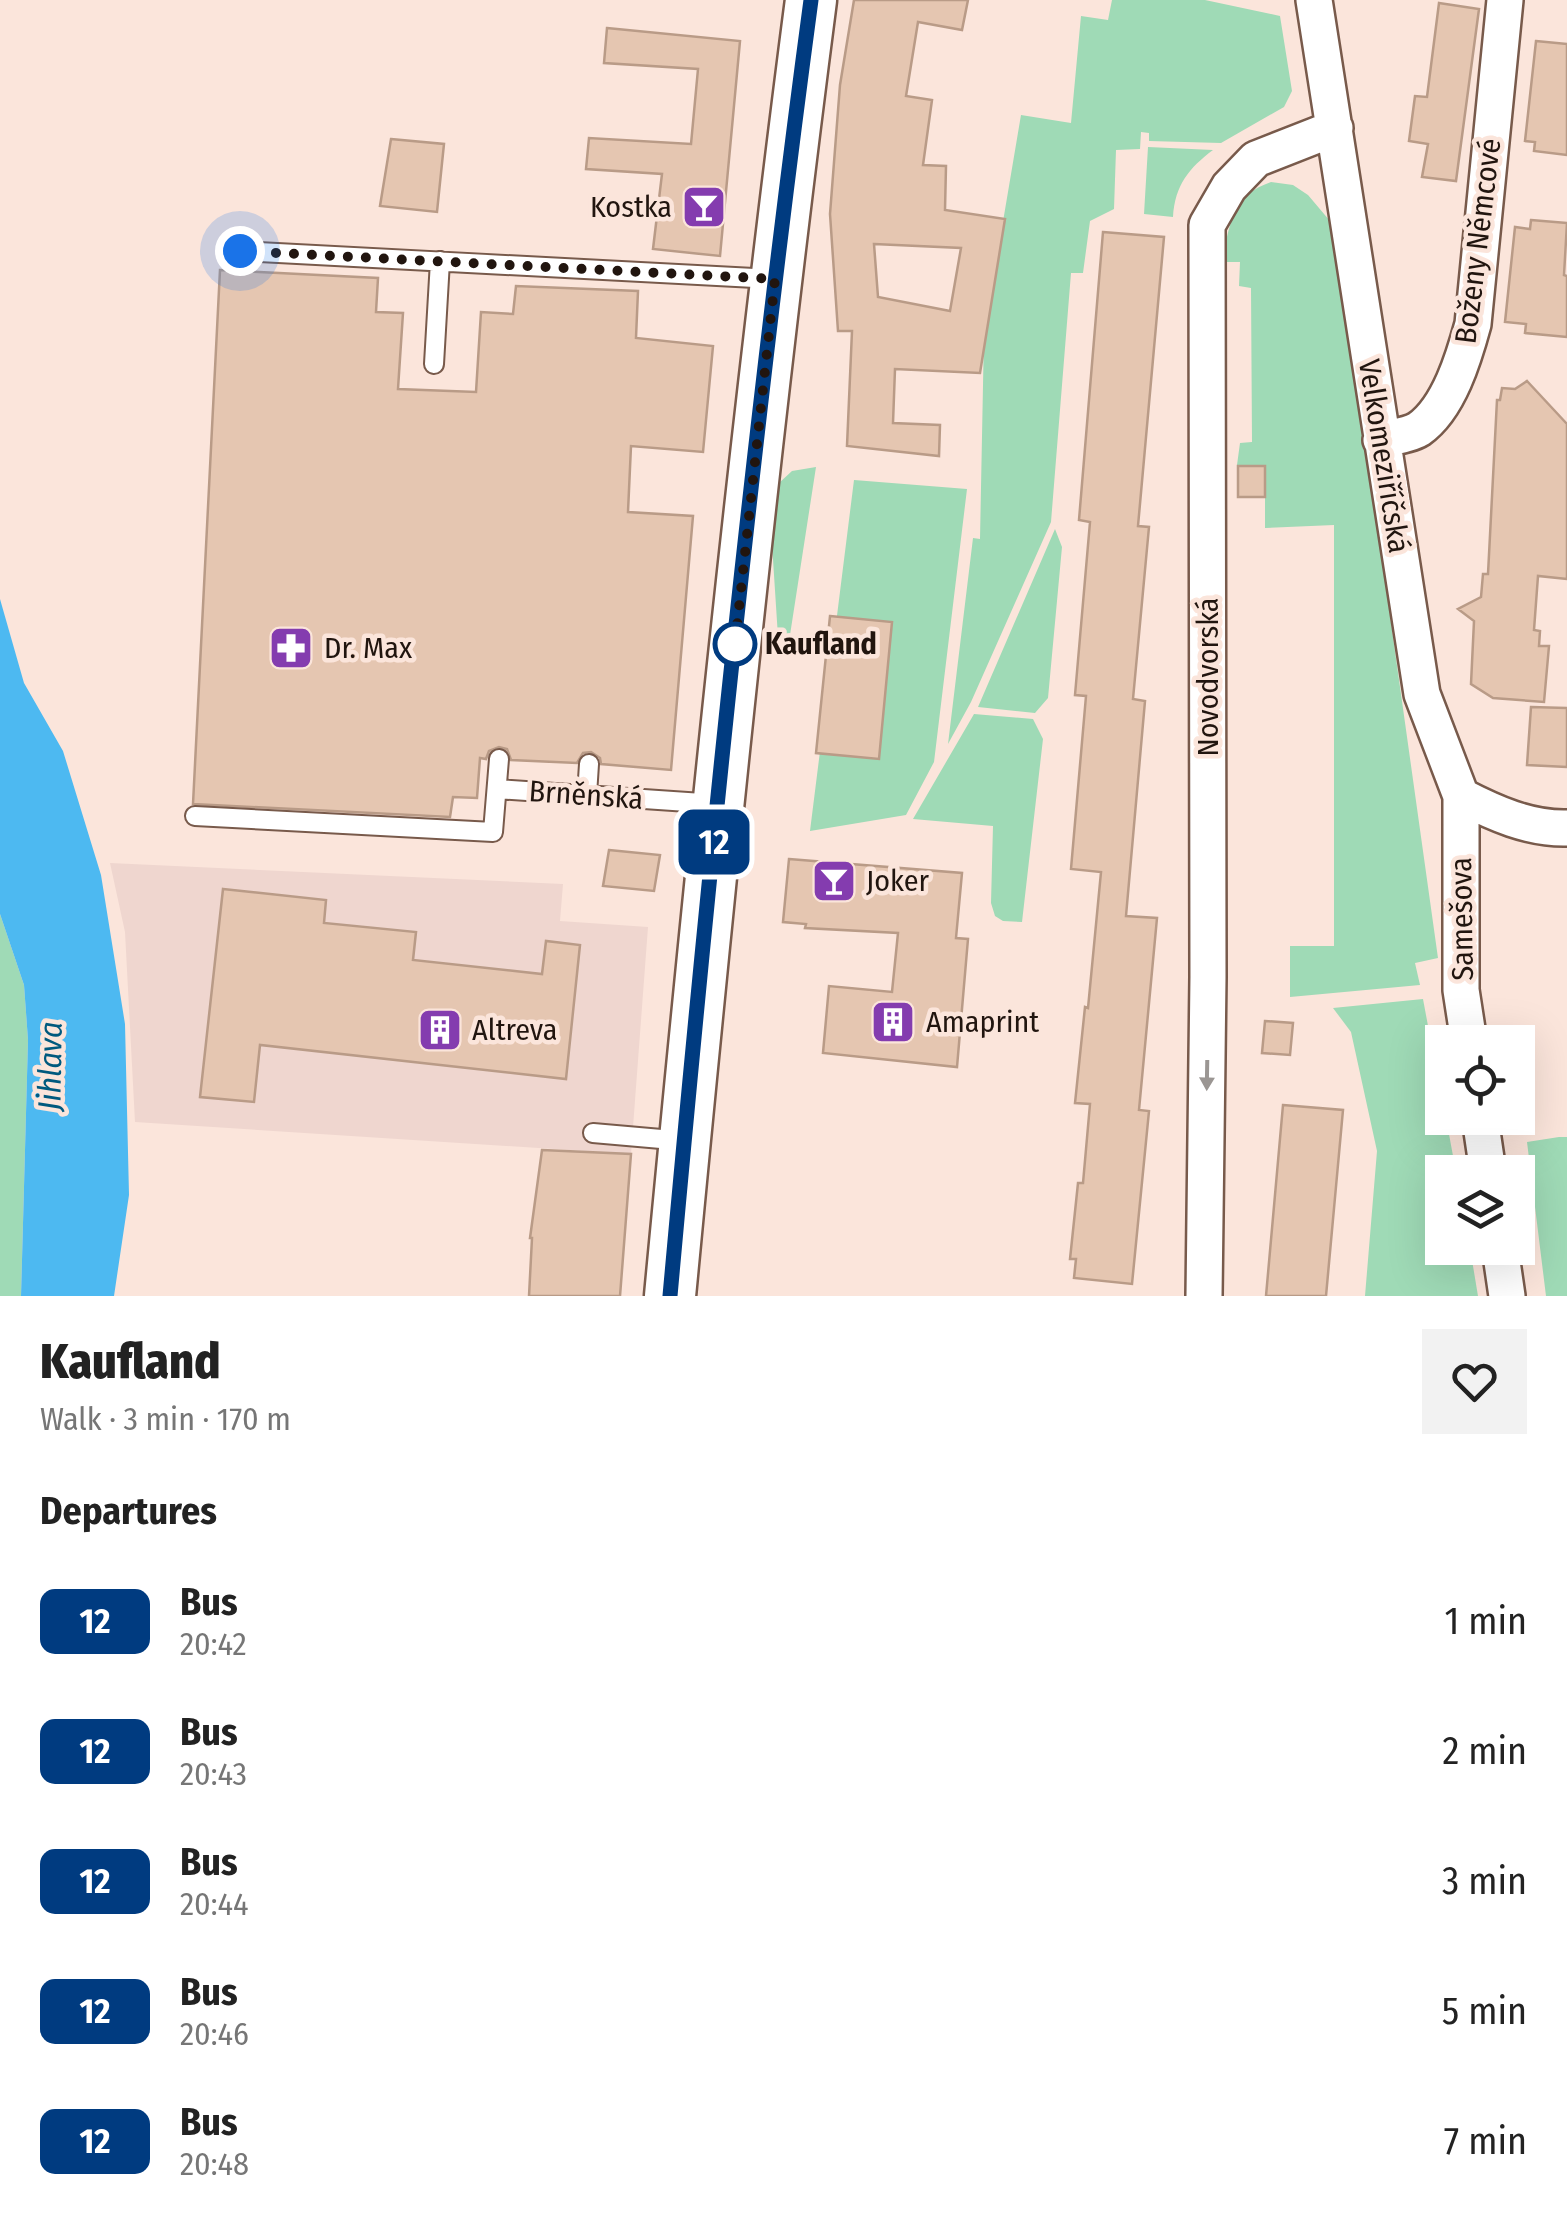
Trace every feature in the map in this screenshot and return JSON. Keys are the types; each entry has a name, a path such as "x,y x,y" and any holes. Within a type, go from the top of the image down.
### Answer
{"street":[{"path":"670,1296 775,279 811,0"},
{"name":"Velkomeziříčská","path":"1314,0 1422,694 1461,796"},
{"name":"Boženy Němcové","path":"1381,440 1418,430 1440,404 1461,367 1473,324 1505,0"},
{"name":"Novodvorská","path":"1204,1296 1208,224 1229,188 1256,158 1335,128"},
{"path":"1461,796 1518,820 1567,828"},
{"name":"Samešova","path":"1461,796 1462,990 1467,1025"},
{"path":"1502,1265 1507,1296"}],"lane":[{"path":"240,251 775,279"},
{"path":"434,364 440,261"},
{"path":"497,789 499,759"},
{"path":"587,795 589,764"},
{"name":"Brněnská","path":"196,816 494,832 497,789 718,804"},
{"path":"593,1132 684,1142"}],"shaded area":[{"path":"110,863 563,884 560,921 648,927 631,1154 135,1122 125,932"}],"green space":[{"path":"1112,0 1205,0 1280,16 1292,91 1284,107 1221,143 1149,141 1149,133 1141,132 1140,149 1116,150 1114,209 1090,221 1083,273 1071,273 1051,522 971,702 948,744 973,538 980,539 984,334 1021,115 1071,123 1081,16 1108,20"},
{"path":"1148,147 1213,150 1185,178 1173,217 1144,214"},
{"path":"1271,182 1293,185 1308,195 1346,240 1378,530 1438,958 1415,963 1420,985 1290,997 1290,946 1334,946 1334,525 1265,528 1265,466 1237,465 1240,443 1252,442 1251,288 1239,286 1240,262 1221,262 1234,213 1247,195"},
{"path":"816,467 790,635 778,637 772,544 779,483 792,471"},
{"path":"854,480 967,489 934,762 906,815 810,831"},
{"path":"1055,529 1062,547 1048,698 1035,713 978,707"},
{"path":"974,714 1033,719 1043,739 1022,922 1003,921 995,916 991,903 993,826 913,819"},
{"path":"0,914 24,985 28,1040 21,1296 0,1296"},
{"path":"1423,999 1428,1025 1425,1135 1449,1135 1453,1155 1425,1155 1425,1265 1473,1265 1478,1296 1365,1296 1377,1151 1351,1032 1333,1008"},
{"path":"1567,1137 1567,1296 1546,1296 1535,1207 1535,1155 1529,1155 1527,1142"}],"water":[{"name":"Jihlava","path":"0,599 24,683 63,751 101,875 125,1024 129,1195 114,1296 21,1296 28,1040 24,985 0,914"}],"building":[{"path":"854,0 968,0 962,30 918,22 906,96 932,100 923,165 946,166 945,210 1005,219 980,373 895,369 893,423 940,425 939,456 847,446 852,331 838,331 830,214 840,85","holes":["874,244 961,248 950,311 878,297"]},
{"path":"1439,3 1479,9 1456,181 1422,177 1428,144 1409,141 1415,96 1427,97"},
{"path":"607,28 740,41 720,256 653,249 662,174 586,169 589,138 691,144 698,69 604,63"},
{"path":"1536,41 1567,44 1567,155 1534,151 1535,142 1525,141"},
{"path":"391,139 444,144 437,212 380,206"},
{"path":"1531,220 1567,223 1567,337 1525,333 1526,324 1505,322 1515,227 1530,229"},
{"path":"1103,232 1164,237 1138,526 1149,527 1133,699 1145,701 1126,916 1157,918 1139,1110 1149,1111 1132,1284 1074,1278 1076,1259 1070,1259 1078,1183 1083,1183 1090,1104 1075,1103 1101,872 1071,869 1086,696 1075,695 1090,522 1079,520"},
{"path":"220,270 378,278 376,312 403,313 398,389 476,392 481,312 513,314 516,286 638,291 636,338 713,346 703,452 631,446 628,512 693,516 671,770 601,764 600,758 591,752 583,753 577,763 511,760 507,749 499,747 489,751 486,759 480,758 477,798 453,797 450,817 193,804"},
{"path":"1527,381 1567,424 1567,579 1538,576 1534,630 1540,631 1539,646 1549,646 1544,702 1493,698 1471,684 1474,621 1458,609 1481,597 1483,574 1488,574 1497,400 1502,388 1515,389"},
{"path":"1238,466 1265,466 1265,497 1238,497"},
{"path":"830,616 892,622 879,759 816,753"},
{"path":"1531,707 1567,708 1567,767 1527,765"},
{"path":"609,850 660,855 654,891 603,886"},
{"path":"789,859 962,873 956,938 968,939 957,1067 823,1053 829,986 892,992 898,933 805,928 806,924 783,922"},
{"path":"223,889 326,900 324,923 416,932 413,960 542,974 546,941 580,945 566,1079 260,1045 254,1102 200,1097"},
{"path":"1265,1021 1293,1023 1290,1055 1262,1053"},
{"path":"1283,1105 1343,1110 1326,1296 1266,1296"},
{"path":"542,1150 631,1154 620,1296 529,1296 530,1238"}],"bus line":[{"name":"12","path":"670,1296 713,848 775,279 811,0"}],"place":[{"name":"Kostka","path":"704,207"},
{"name":"Kaufland","path":"735,644"},
{"name":"Dr. Max","path":"291,648"},
{"name":"Joker","path":"834,881"},
{"name":"Amaprint","path":"893,1022"},
{"name":"Altreva","path":"440,1030"}],"route":[{"path":"240,251 775,279 734,654 735,644"}]}
